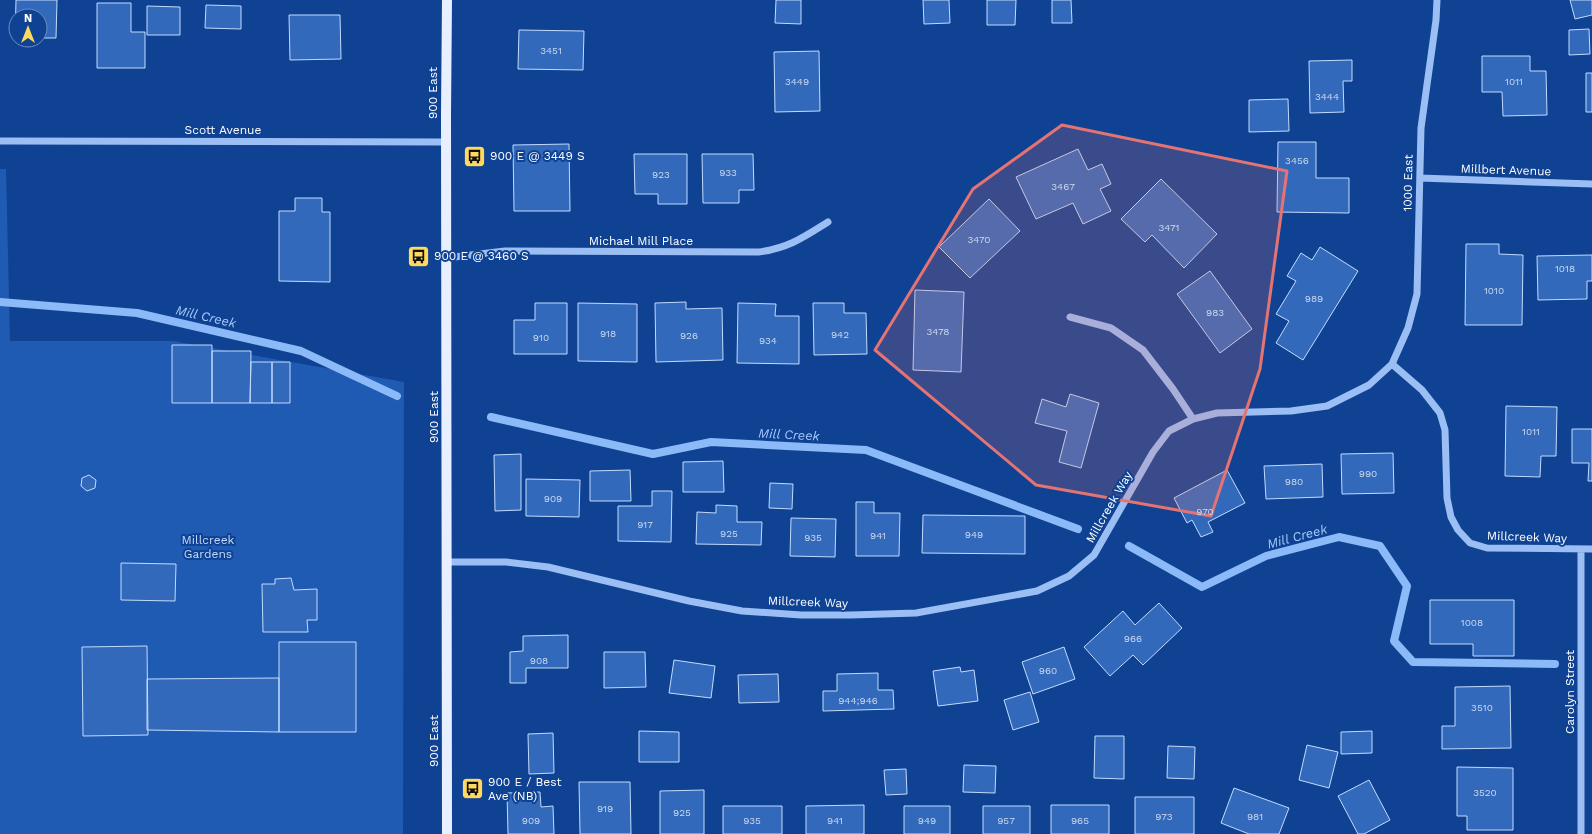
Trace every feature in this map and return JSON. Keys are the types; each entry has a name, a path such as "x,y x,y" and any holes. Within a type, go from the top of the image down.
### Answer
{"main road":[{"name":"900 East","path":"447,0 447,834"}],"street":[{"name":"1000 East","path":"1392,364 1408,328 1417,294 1421,128 1438,0"},
{"name":"Scott Avenue","path":"0,141 446,142"},
{"name":"Millbert Avenue","path":"1420,178 1592,184"},
{"name":"Michael Mill Place","path":"446,258 504,251 772,251 789,245 828,222"},
{"path":"1070,317 1111,328 1143,350 1173,389 1193,419"},
{"name":"Millcreek Way","path":"448,562 506,562 548,567 689,601 742,610 800,614 851,615 916,613 1038,591 1069,576 1094,555 1153,452 1169,432 1193,419 1217,413 1291,411 1327,406 1369,385 1392,364 1422,390 1440,413 1445,430 1447,498 1452,517 1458,530 1470,543 1487,548 1592,550"},
{"name":"Carolyn Street","path":"1581,550 1581,834"}],"highlighted area":[{"path":"1062,125 1287,171 1260,369 1211,516 1036,485 875,350 973,189"}],"green space":[{"name":"Millcreek Gardens","path":"0,169 6,169 10,341 173,341 404,382 403,834 0,834"}],"building":[{"path":"16,0 57,0 56,38 48,38 48,8 16,8"},
{"path":"776,0 801,0 801,24 775,23"},
{"path":"923,0 949,0 950,23 924,24"},
{"path":"987,0 1016,0 1015,25 987,25"},
{"path":"1052,0 1071,0 1072,23 1052,23"},
{"path":"1570,0 1592,0 1592,15 1575,19"},
{"path":"97,3 131,3 131,32 145,32 145,68 97,68"},
{"path":"206,5 241,6 241,29 205,28"},
{"path":"147,6 180,7 180,35 147,35"},
{"path":"289,15 340,15 341,59 290,60"},
{"path":"1589,29 1590,54 1569,55 1569,30"},
{"path":"519,30 584,31 583,70 518,69"},
{"path":"819,51 820,111 775,112 774,52"},
{"path":"1482,56 1530,56 1530,71 1546,71 1547,115 1503,116 1502,92 1482,92"},
{"path":"1352,60 1352,81 1343,81 1344,112 1310,113 1309,61"},
{"path":"1586,73 1592,73 1592,112 1586,112"},
{"path":"1288,99 1289,131 1249,132 1249,100"},
{"path":"1278,142 1316,142 1316,178 1349,178 1349,213 1277,212"},
{"path":"569,144 570,211 514,211 513,145"},
{"path":"1078,149 1088,170 1102,164 1111,184 1100,189 1111,211 1083,224 1073,203 1036,219 1016,177"},
{"path":"634,154 687,154 687,204 658,204 658,194 635,194"},
{"path":"702,154 753,154 754,190 739,190 739,203 703,203"},
{"path":"1161,179 1217,234 1184,268 1152,235 1145,242 1121,219"},
{"path":"295,198 322,198 322,212 330,212 330,282 279,281 279,211 295,211"},
{"path":"989,199 1020,231 970,278 939,247"},
{"path":"1466,244 1499,244 1499,254 1523,255 1522,325 1465,325"},
{"path":"1320,247 1358,271 1303,360 1276,343 1289,321 1276,314 1296,281 1287,276 1301,253 1312,260"},
{"path":"1592,255 1592,281 1587,281 1587,299 1538,300 1537,256"},
{"path":"1210,271 1252,329 1220,353 1177,294"},
{"path":"915,290 964,292 961,372 913,370"},
{"path":"686,302 686,309 722,308 723,360 656,362 655,303"},
{"path":"535,303 567,303 567,354 514,354 514,320 535,320"},
{"path":"578,303 637,304 637,362 578,361"},
{"path":"738,303 776,304 775,316 799,316 799,364 737,363"},
{"path":"813,303 844,303 844,313 866,313 867,354 814,355"},
{"path":"172,345 212,345 212,403 172,403"},
{"path":"212,351 251,351 250,403 212,403"},
{"path":"251,362 272,362 272,403 250,403"},
{"path":"272,362 290,362 290,403 272,403"},
{"path":"1070,394 1099,403 1081,468 1059,462 1067,431 1035,423 1042,399 1066,407"},
{"path":"1506,406 1557,407 1556,456 1541,456 1540,477 1505,476"},
{"path":"1572,429 1592,429 1592,481 1588,481 1589,463 1572,463"},
{"path":"1393,453 1394,493 1342,494 1341,454"},
{"path":"521,454 521,510 495,511 494,455"},
{"path":"723,461 724,492 683,492 683,462"},
{"path":"1322,464 1323,497 1266,499 1264,466"},
{"path":"630,470 631,501 590,501 590,471"},
{"path":"1227,470 1245,503 1208,522 1213,532 1201,537 1192,520 1187,523 1174,498"},
{"path":"89,475 96,480 95,488 87,491 81,486 82,478"},
{"path":"526,479 580,480 579,517 526,516"},
{"path":"770,483 793,484 792,509 769,508"},
{"path":"652,491 672,491 671,542 618,541 618,506 652,506"},
{"path":"856,502 874,502 874,513 900,513 899,556 856,556"},
{"path":"716,505 737,506 737,522 762,522 761,545 696,544 697,512 716,513"},
{"path":"923,515 1025,516 1025,554 922,553"},
{"path":"791,518 836,519 835,557 790,556"},
{"path":"121,563 176,564 175,601 121,600"},
{"path":"291,578 294,590 317,589 317,620 307,620 308,632 263,632 262,584 275,584 275,579"},
{"path":"1430,600 1514,600 1514,656 1473,656 1473,644 1430,644"},
{"path":"1159,603 1182,628 1143,665 1133,655 1110,676 1084,647 1123,611 1135,625"},
{"path":"568,635 568,668 526,668 526,683 510,683 510,652 523,651 523,636"},
{"path":"279,642 356,642 356,732 279,732"},
{"path":"147,646 148,735 83,736 82,647"},
{"path":"1064,647 1075,679 1033,694 1022,662"},
{"path":"604,652 645,652 646,687 604,688"},
{"path":"674,660 715,666 711,698 669,693"},
{"path":"960,667 961,672 974,670 978,701 938,706 933,671"},
{"path":"878,673 878,690 893,690 894,709 823,711 823,691 837,691 837,674"},
{"path":"778,674 779,702 739,703 738,675"},
{"path":"279,678 279,732 147,730 147,679"},
{"path":"1510,686 1511,748 1442,749 1442,726 1455,726 1455,687"},
{"path":"1030,692 1039,722 1013,730 1004,700"},
{"path":"639,731 679,732 679,762 639,762"},
{"path":"1372,731 1372,753 1341,754 1341,732"},
{"path":"553,733 554,773 529,774 528,734"},
{"path":"1095,736 1124,736 1124,779 1094,778"},
{"path":"1307,745 1338,752 1329,788 1299,780"},
{"path":"1168,746 1195,747 1194,779 1167,778"},
{"path":"964,765 996,766 995,793 963,792"},
{"path":"1457,767 1513,768 1513,830 1467,830 1467,816 1457,816"},
{"path":"906,769 907,794 886,795 884,770"},
{"path":"1369,780 1390,820 1364,834 1358,834 1338,796"},
{"path":"579,782 630,782 631,834 580,834"},
{"path":"1234,788 1289,808 1279,834 1249,834 1221,823"},
{"path":"704,790 704,834 660,834 660,791"},
{"path":"540,792 541,807 553,806 554,834 508,834 507,793"},
{"path":"1135,797 1194,797 1194,834 1135,834"},
{"path":"864,805 864,834 806,834 806,806"},
{"path":"1051,805 1109,805 1109,834 1051,834"},
{"path":"723,806 782,806 782,834 723,834"},
{"path":"904,806 950,806 950,834 904,834"},
{"path":"983,806 1030,806 1030,834 983,834"}],"waterway":[{"name":"Mill Creek","path":"0,302 137,313 301,351 397,396"},
{"name":"Mill Creek","path":"491,417 653,454 711,442 866,450 1078,529"},
{"name":"Mill Creek","path":"1129,546 1202,587 1266,556 1339,537 1380,546 1407,586 1394,641 1413,662 1555,664"}],"place":[{"name":"900 E @ 3449 S","path":"474,156"},
{"name":"900 E @ 3460 S","path":"419,256"},
{"name":"900 E / Best Ave (NB)","path":"472,789"}]}
